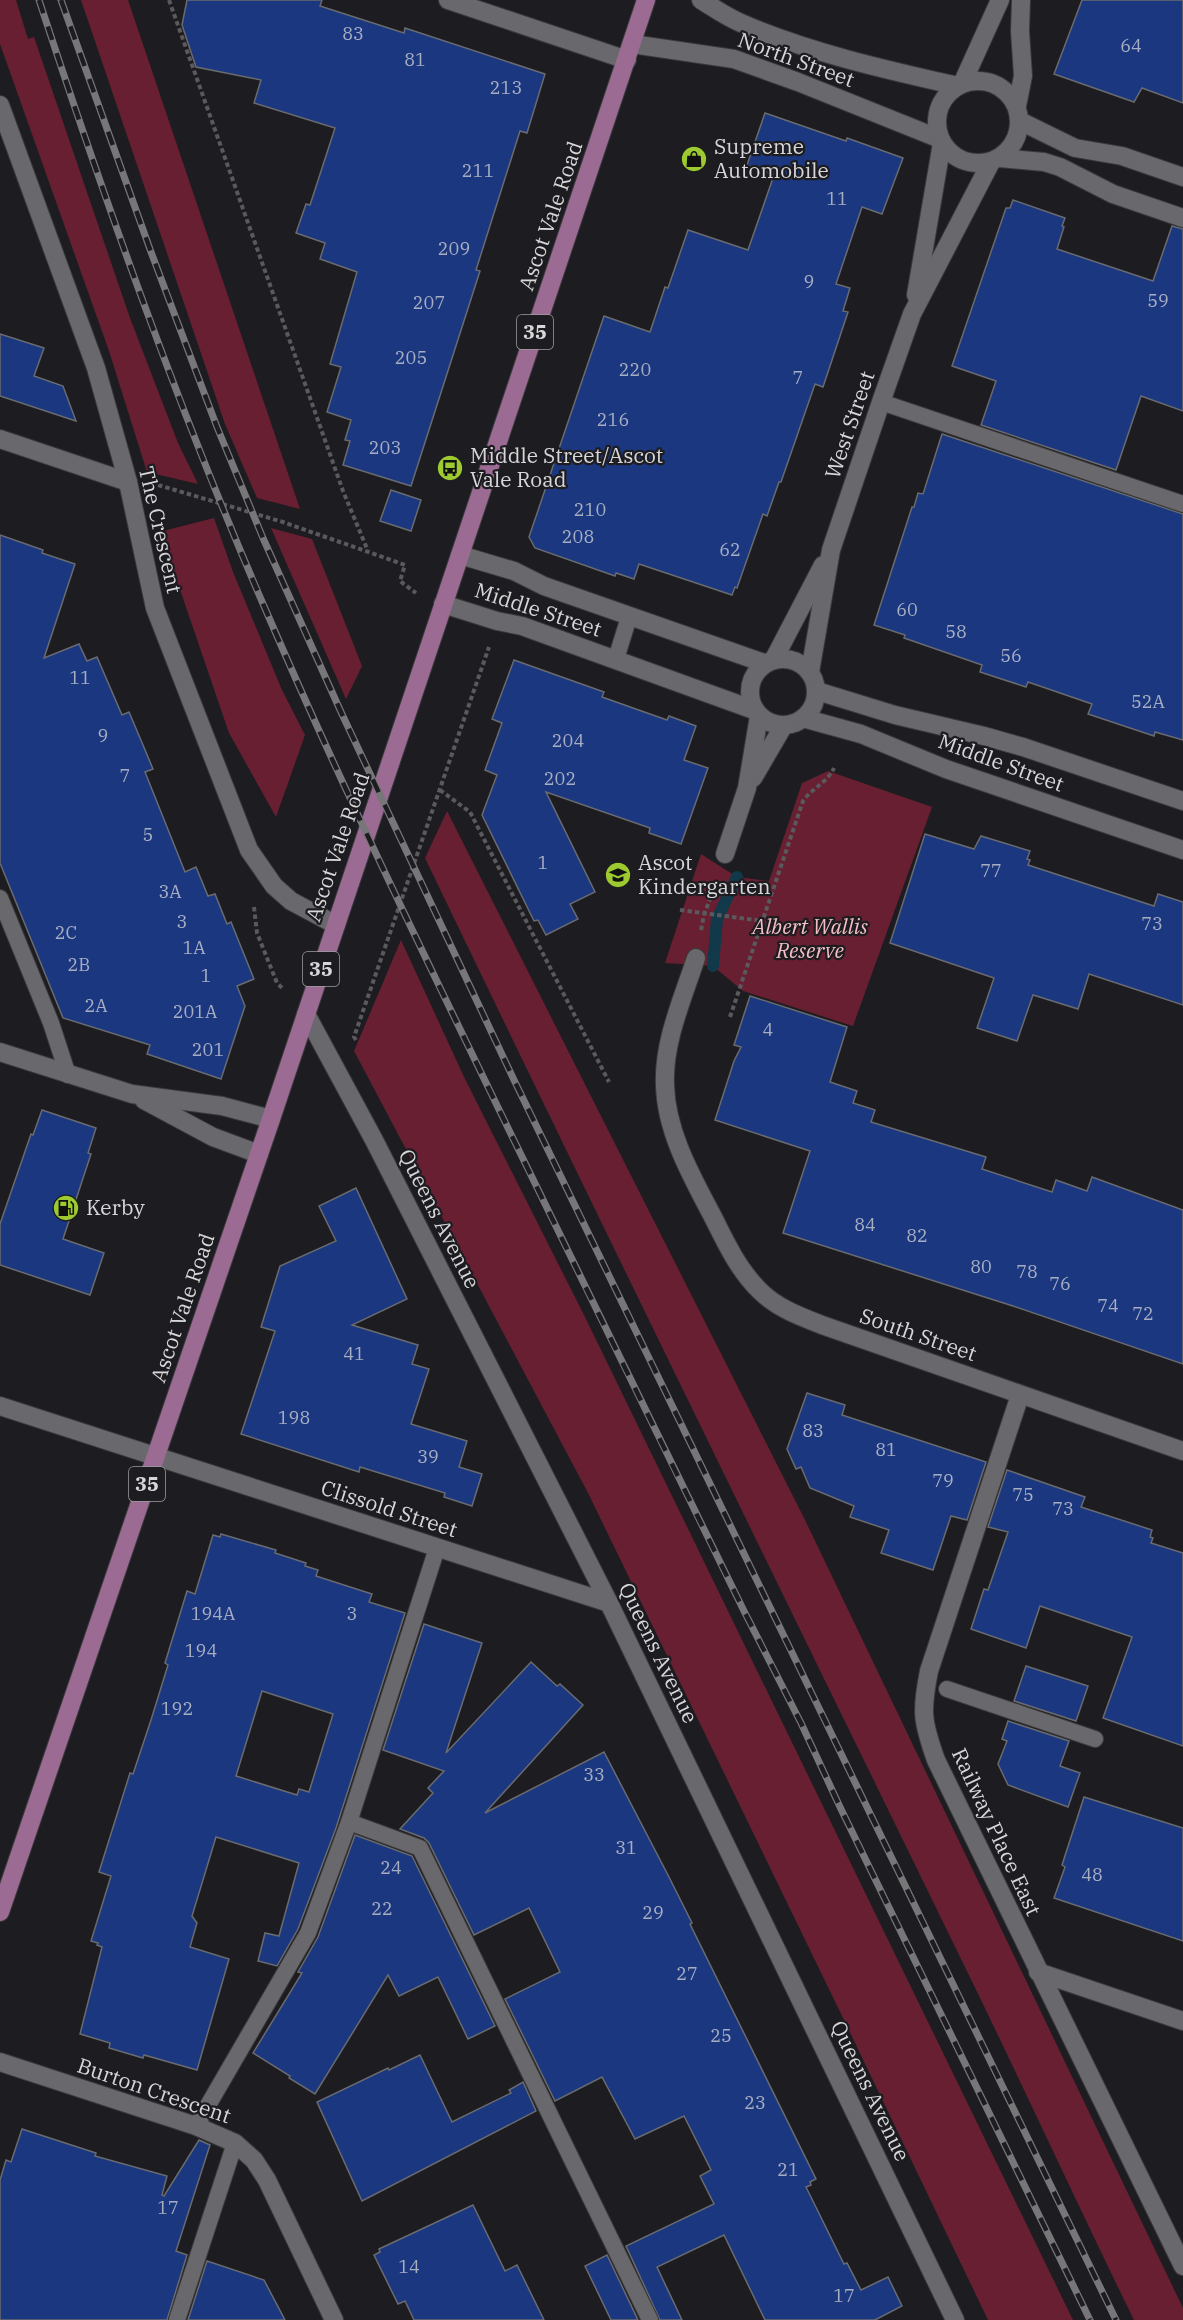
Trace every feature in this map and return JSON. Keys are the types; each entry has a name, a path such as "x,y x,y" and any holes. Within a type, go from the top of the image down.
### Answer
{"main road":[{"name":"Ascot Vale Road","path":"0,1912 7,1871 156,1458 646,0"}],"street":[{"name":"North Street","path":"448,0 629,52 734,59 941,141"},
{"name":"North Street","path":"701,0 740,23 815,49 884,69 960,85"},
{"path":"960,85 1000,0"},
{"path":"995,160 1015,142 1019,132 1018,113 1023,76 1020,31 1021,0"},
{"path":"1183,177 1122,156 1075,148 1018,113 1010,95 1000,87 988,82 975,80 960,85 948,93 937,114 937,127 941,141 951,153 963,161 977,164 995,160 1044,162 1060,167 1113,194 1183,218"},
{"name":"The Crescent","path":"0,105 96,368 128,482 154,608 249,850 274,886 291,901 336,924"},
{"name":"West Street","path":"912,314 941,141"},
{"name":"West Street","path":"810,672 831,550 912,314 995,160"},
{"path":"0,439 128,482"},
{"name":"West Street","path":"769,661 831,550"},
{"name":"Middle Street","path":"460,555 514,571 544,586 629,617 769,661"},
{"name":"Middle Street","path":"443,604 497,621 522,626 757,713"},
{"path":"794,660 803,664 810,672 817,691 810,711 803,718 784,725 766,721 757,713 750,700 751,679 756,670 769,661 794,660"},
{"name":"Middle Street","path":"817,691 895,715 1023,747 1183,801"},
{"path":"725,854 747,788 757,713"},
{"name":"Middle Street","path":"803,718 861,734 946,768 1183,850"},
{"path":"747,788 784,725"},
{"name":"South Street","path":"696,958 674,1025 667,1059 665,1086 676,1141 697,1187 738,1265 759,1290 783,1310 1183,1451"},
{"name":"Queens Avenue","path":"306,1014 374,1140 609,1603 955,2320"},
{"path":"0,1052 132,1094 222,1106 271,1119"},
{"path":"132,1094 213,1137 259,1154"},
{"name":"Railway Place East","path":"1020,1395 929,1671 924,1700 924,1725 936,1760 1183,2266"},
{"name":"Clissold Street","path":"0,1406 609,1603"},
{"path":"1038,1972 1183,2021"},
{"name":"Burton Crescent","path":"0,2062 196,2126 235,2143 254,2160 267,2180 334,2320"}],"lane":[{"path":"881,402 1183,504"},
{"path":"616,659 629,617"},
{"path":"0,898 51,1023 68,1075"},
{"path":"196,2126 308,1934 349,1822 437,1548"},
{"path":"947,1689 1095,1739"},
{"path":"349,1822 420,1848 650,2320"},
{"path":"177,2320 235,2143"}],"path":[{"path":"169,0 343,491 368,552"},
{"path":"128,482 157,485 283,522 405,565 400,581 412,590"},
{"path":"357,1043 354,1037 489,648"},
{"path":"730,1017 803,801 814,788 830,778 834,768"},
{"path":"440,789 470,812 609,1082"},
{"path":"696,958 704,915 725,854"},
{"path":"253,897 256,933 277,983 306,1014"},
{"path":"680,910 762,921"}],"green space":[{"path":"0,0 16,0 28,39 34,37 130,318 178,443 198,484 147,472 109,351 0,44"},
{"path":"81,0 128,0 300,509 257,498 225,424"},
{"path":"214,518 233,572 282,690 305,735 276,817 229,733 161,534 167,530"},
{"path":"271,528 312,539 362,666 346,699"},
{"name":"Albert Wallis Reserve","path":"828,771 932,807 853,1026 743,991 713,966 665,963 701,854 737,877 769,881 802,783"},
{"path":"447,811 805,1520 1183,2308 1183,2320 1134,2320 1090,2230 983,2004 425,858"},
{"path":"401,940 465,1079 585,1317 1073,2320 988,2320 588,1493 354,1051"}],"building":[{"path":"187,0 322,0 320,6 404,33 405,28 545,74 527,133 520,131 476,270 480,271 411,486 343,465 350,441 345,440 351,420 327,412 341,367 330,364 357,272 320,259 325,243 296,233 306,204 310,205 335,128 254,103 261,80 196,67 182,25"},
{"path":"1082,0 1183,0 1183,103 1142,88 1134,102 1054,74"},
{"path":"765,113 903,158 882,214 862,207 836,284 850,288 843,311 848,312 823,387 815,384 781,482 779,482 767,516 763,514 737,588 735,587 732,595 639,564 634,579 616,573 615,576 535,548 529,537 604,316 650,332 688,230 748,250 774,175 747,165"},
{"path":"1013,200 1065,218 1057,249 1153,281 1172,226 1183,229 1183,411 1141,396 1116,470 981,425 996,381 952,366 1006,208 1010,208"},
{"path":"0,334 44,348 34,376 63,386 76,421 0,396"},
{"path":"942,434 1183,514 1183,740 1155,732 1154,736 1088,714 1092,704 1028,682 1026,687 980,672 982,665 874,625 912,507 914,507 918,493 923,494"},
{"path":"391,490 421,500 411,531 380,521"},
{"path":"0,535 75,564 44,658 79,644 87,661 97,657 122,715 129,712 153,769 145,772 185,872 196,867 208,896 215,894 227,924 231,922 254,979 237,986 245,1006 221,1079 147,1054 150,1045 63,1018 0,863"},
{"path":"514,660 604,692 602,697 667,720 669,716 696,726 684,760 708,768 681,844 649,833 650,828 546,792 595,892 570,904 578,919 546,935 538,920 534,921 482,815 497,775 485,770 502,723 492,719"},
{"path":"925,834 974,849 981,836 1030,851 1027,859 1030,860 1028,865 1154,906 1158,894 1183,902 1183,1005 1089,974 1078,1009 1033,995 1017,1041 977,1028 994,978 890,943"},
{"path":"750,996 847,1027 830,1082 857,1091 853,1103 875,1110 871,1122 986,1157 982,1169 1052,1192 1056,1180 1087,1191 1092,1177 1183,1210 1183,1364 1013,1306 783,1233 810,1151 715,1120 734,1061 741,1047 734,1045"},
{"path":"42,1110 96,1128 88,1153 91,1154 63,1239 104,1253 90,1295 0,1265 0,1224 31,1134 33,1135"},
{"path":"356,1188 407,1299 352,1325 418,1345 412,1364 429,1369 411,1424 467,1441 459,1467 482,1474 472,1506 444,1497 445,1493 360,1467 359,1472 241,1434 275,1331 261,1327 280,1266 336,1241 319,1206"},
{"path":"807,1393 845,1405 842,1415 986,1462 967,1520 951,1516 933,1570 881,1553 889,1530 850,1517 854,1506 810,1488 801,1467 796,1469 787,1449"},
{"path":"1007,1470 1085,1497 1081,1507 1152,1530 1151,1543 1183,1553 1183,1746 1103,1718 1132,1637 1040,1606 1026,1648 971,1629 984,1589 988,1590 1008,1532 988,1527"},
{"path":"221,1534 276,1550 275,1553 306,1563 305,1566 318,1570 316,1576 372,1594 369,1602 405,1613 336,1828 298,1929 277,1966 258,1961 265,1933 279,1936 299,1863 216,1837 192,1916 197,1923 190,1947 229,1959 197,2070 109,2048 110,2043 80,2034 102,1947 91,1941 111,1876 99,1872 130,1773 133,1774 151,1720 168,1665 165,1663 187,1591 195,1594 213,1535 220,1537","holes":["262,1691 333,1714 309,1792 299,1789 297,1795 236,1776"]},
{"path":"424,1624 482,1643 446,1753 531,1662 557,1686 560,1684 583,1705 485,1813 604,1752 692,1923 690,1924 816,2179 806,2187 844,2264 847,2263 861,2290 888,2277 902,2306 875,2320 765,2320 724,2235 657,2267 682,2320 660,2320 626,2246 714,2204 700,2176 711,2170 684,2116 635,2139 602,2077 555,2101 505,1999 560,1972 529,1908 474,1935 429,1843 424,1838 400,1829 433,1793 428,1788 444,1771 383,1750"},
{"path":"1026,1666 1088,1686 1076,1721 1014,1701"},
{"path":"1008,1721 1069,1741 1060,1766 1080,1773 1068,1807 1008,1785 998,1764 1007,1741 1002,1739"},
{"path":"1084,1797 1183,1828 1183,1941 1054,1898"},
{"path":"355,1835 412,1856 495,2026 468,2039 438,1977 399,1996 388,1975 315,2094 253,2053 302,1973 298,1972 318,1937"},
{"path":"420,2055 452,2122 511,2093 509,2090 523,2082 536,2111 362,2201 317,2102"},
{"path":"22,2129 96,2153 95,2156 167,2176 162,2195 164,2196 199,2140 210,2145 176,2251 187,2255 167,2320 0,2320 0,2180 6,2160 11,2162"},
{"path":"473,2205 505,2271 517,2265 544,2320 414,2320 405,2301 398,2304 374,2255 380,2252 379,2249"},
{"path":"607,2255 638,2320 611,2320 585,2266"},
{"path":"207,2261 264,2280 285,2320 188,2320"}],"waterway":[{"path":"713,966 717,919 737,877"}],"railway":[{"path":"39,0 118,232 204,462 267,613 325,743 507,1126 801,1723 1090,2320"},
{"path":"61,0 151,252 217,427 263,538 341,712 514,1080 1116,2320"}],"place":[{"name":"Supreme Automobile","path":"694,159"},
{"name":"Middle Street/Ascot Vale Road","path":"450,468"},
{"name":"Ascot Kindergarten","path":"618,875"},
{"name":"Kerby","path":"66,1208"}]}
